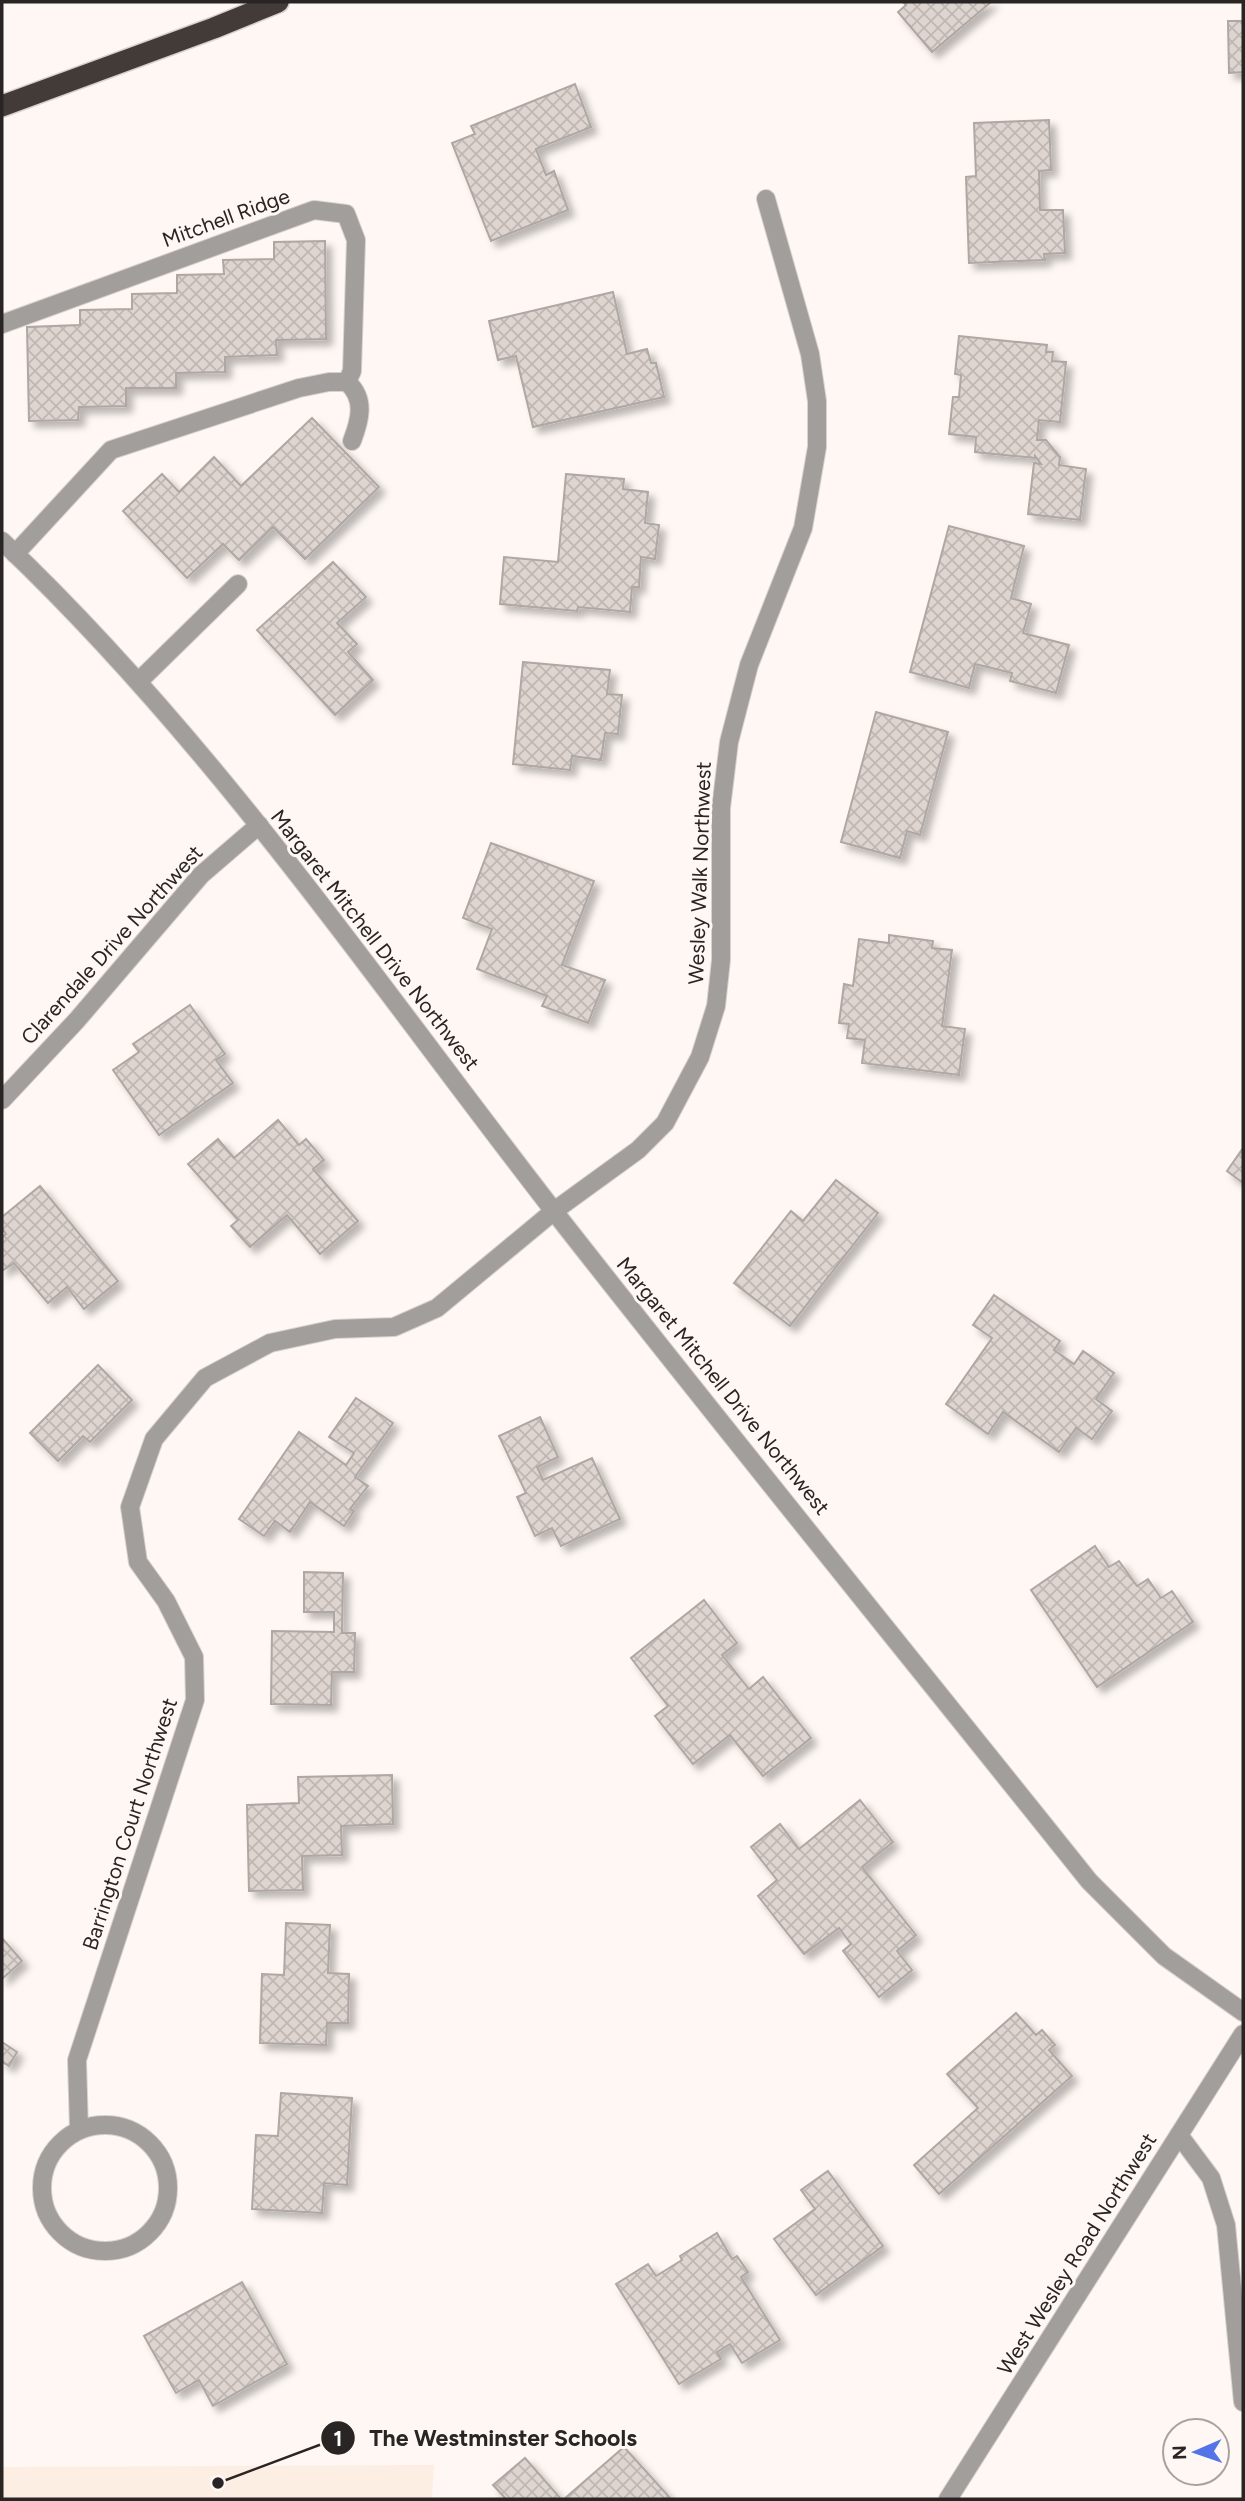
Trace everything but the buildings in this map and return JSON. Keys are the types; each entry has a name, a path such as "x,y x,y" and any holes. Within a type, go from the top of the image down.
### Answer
{"highway":[{"path":"2,106 278,2"}],"street":[{"name":"Wesley Walk Northwest","path":"554,1211 638,1150 664,1123 700,1057 716,1006 721,960 721,807 729,742 749,665 803,528 817,447 817,401 810,354 766,199"},
{"name":"Mitchell Ridge","path":"2,324 314,210 346,214 356,240 352,371 347,382"},
{"path":"15,554 111,450 299,388 329,382 347,382 356,390 359,398 359,424 352,441"},
{"name":"Margaret Mitchell Drive Northwest","path":"2,541 139,681 259,825 554,1211 1089,1881 1164,1956 1243,2012"},
{"path":"139,681 238,584"},
{"name":"Clarendale Drive Northwest","path":"2,1100 77,1020 201,875 259,825"},
{"name":"Barrington Court Northwest","path":"79,2130 77,2060 195,1700 194,1657 166,1601 138,1562 130,1507 154,1439 205,1378 270,1343 335,1329 394,1327 437,1308 554,1211"},
{"name":"West Wesley Road Northwest","path":"948,2499 1243,2034"},
{"path":"105,2124 138,2134 160,2157 166,2171 168,2192 162,2216 140,2241 124,2249 105,2252 88,2250 74,2244 62,2236 52,2224 44,2208 41,2187 45,2167 60,2143 79,2130 105,2124"},
{"path":"1179,2135 1211,2178 1226,2225 1243,2402"}],"shaded area":[{"path":"434,2465 432,2499 2,2499 2,2467"}],"place":[{"name":"The Westminster Schools","path":"218,2483"}]}
